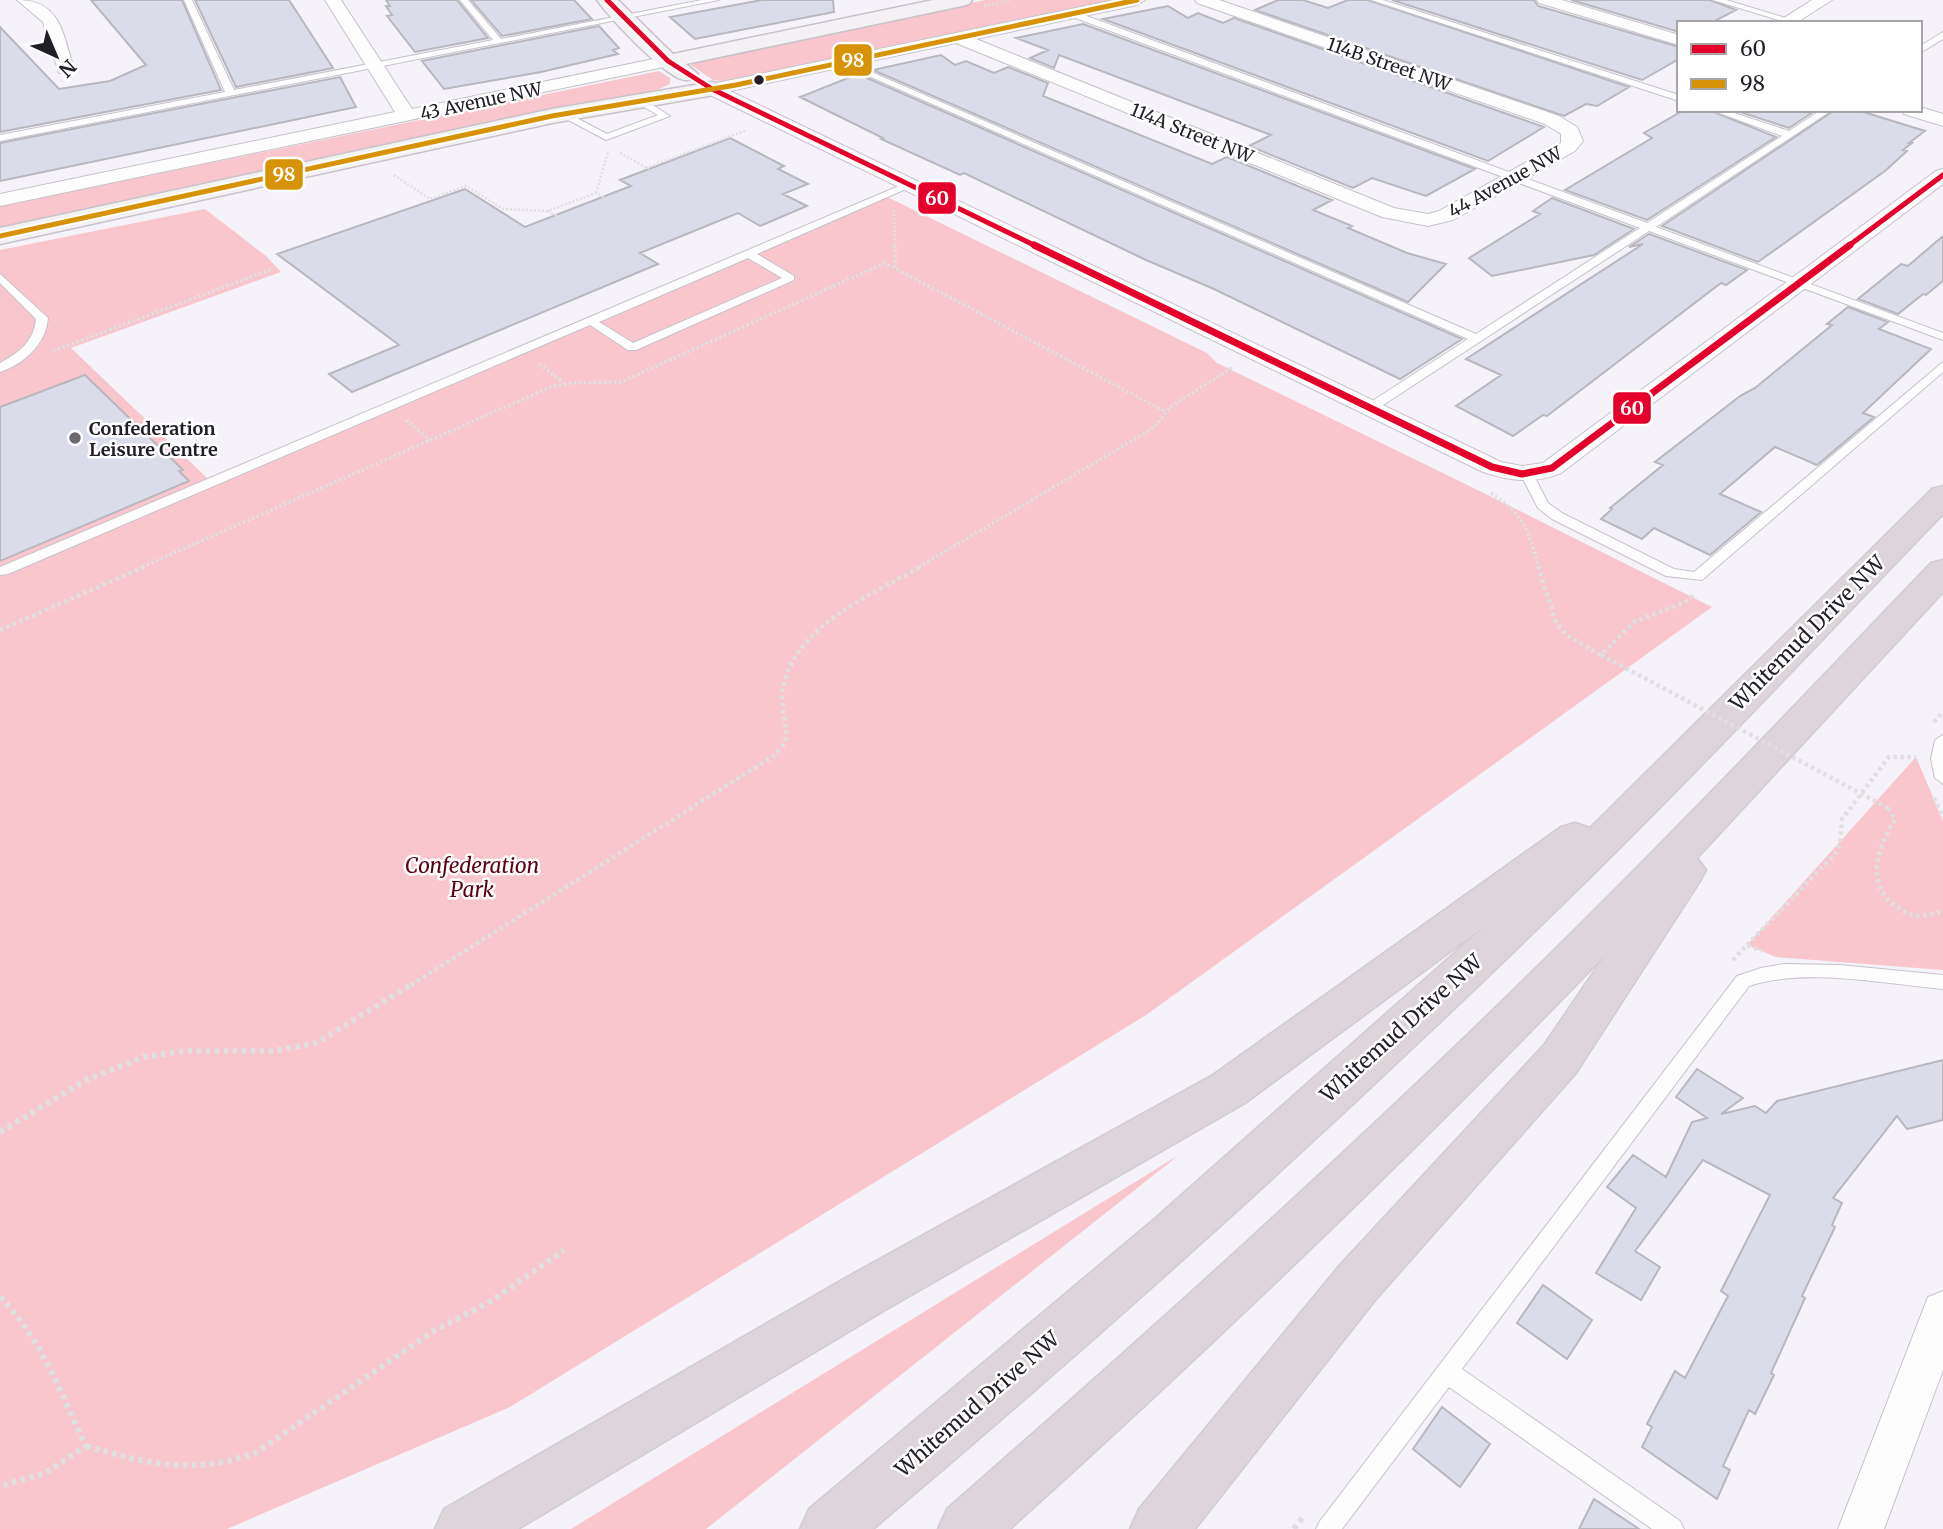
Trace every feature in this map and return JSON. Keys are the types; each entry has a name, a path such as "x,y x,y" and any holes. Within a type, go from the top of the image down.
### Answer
{"highway":[{"name":"Whitemud Drive NW","path":"829,1529 926,1450 1225,1188 1502,937 1943,496"},
{"path":"967,1529 1285,1240 1553,980 1943,571"},
{"path":"464,1529 867,1293 1229,1089 1678,763"},
{"path":"1159,1529 1358,1282 1560,1059 1737,790"}],"street":[{"path":"25,0 51,20 65,69"},
{"path":"333,0 407,116"},
{"path":"607,0 668,61 712,89 902,192 1492,467 1510,473 1540,474 1552,468 1943,175"},
{"name":"43 Avenue NW","path":"0,200 962,0"},
{"name":"43 Avenue NW","path":"0,236 562,114 712,89 1137,0"},
{"name":"114B Street NW","path":"1203,0 1552,120 1573,134"},
{"path":"1545,0 1677,39"},
{"path":"1788,21 1824,0"},
{"name":"114A Street NW","path":"959,38 1389,213 1428,220"},
{"path":"1918,112 1943,120"},
{"name":"44 Avenue NW","path":"1428,220 1453,213 1568,147 1573,141 1573,134"},
{"path":"1861,1529 1943,1312"}],"lane":[{"path":"188,0 231,94"},
{"path":"464,0 499,42"},
{"path":"0,138 715,0"},
{"path":"1375,0 1677,97"},
{"path":"1717,0 1783,21"},
{"path":"1073,14 1943,337"},
{"path":"1922,49 1943,35"},
{"path":"843,63 1475,338"},
{"path":"1721,112 1790,135"},
{"path":"1370,408 1825,112"},
{"path":"3,571 749,254 902,192"},
{"path":"592,322 632,348 790,278 749,254"},
{"path":"0,277 42,317 42,327 40,336 30,347 0,368"},
{"path":"1527,475 1543,505 1557,516 1671,573 1694,576 1943,366"},
{"path":"1943,740 1938,750 1943,778"},
{"path":"1328,1529 1743,981 1776,971 1802,971 1943,982"},
{"path":"1447,1372 1672,1529"}],"path":[{"path":"609,151 617,151 648,168 756,126"},
{"path":"389,171 430,199 466,186 503,209 548,211 596,192 608,200"},
{"path":"895,269 902,192"},
{"path":"548,211 560,218"},
{"path":"0,630 563,382 604,385 621,382 885,263 1166,412"},
{"path":"51,352 272,270"},
{"path":"522,351 563,382"},
{"path":"0,1132 86,1080 144,1058 184,1051 272,1051 316,1043 340,1030 775,755 785,741 781,702 786,678 811,635 832,619 1155,427 1170,407 1237,365"},
{"path":"391,407 430,440"},
{"path":"1480,487 1500,498 1525,523 1556,622 1566,635 1888,808 1895,819 1882,841 1877,883 1884,898 1908,914 1918,916 1943,912"},
{"path":"1601,656 1634,622 1694,596 1694,576"},
{"path":"1747,945 1835,854 1840,844 1842,819 1889,757 1916,757"},
{"path":"0,1297 8,1303 30,1335 86,1446 158,1465 202,1469 234,1462 257,1452 432,1332 493,1300 564,1250"},
{"path":"0,1486 46,1473 86,1446"}],"green space":[{"path":"985,0 1114,0 727,82 713,80 691,65 701,58"},
{"path":"659,71 670,78 670,84 648,94 0,228 0,206"},
{"name":"Confederation Park","path":"881,194 1207,353 1217,363 1712,607 1146,1015 510,1407 227,1529 0,1529 0,250 205,209 266,256 281,272 71,348 207,478 569,328"},
{"path":"1916,757 1943,821 1943,970 1776,957 1747,945"},
{"path":"1179,1155 706,1529 571,1529"}],"building":[{"path":"91,0 182,0 221,90 0,132 0,27 59,89 110,81 146,65"},
{"path":"195,0 289,0 333,68 236,87"},
{"path":"386,0 457,0 488,38 415,52 387,16 392,15 386,6 390,6"},
{"path":"471,0 574,0 592,19 502,36"},
{"path":"762,0 833,0 834,12 695,39 670,17"},
{"path":"1278,0 1303,0 1328,8 1348,0 1368,0 1629,87 1597,106 1586,104 1564,116 1255,10"},
{"path":"1392,0 1534,0 1538,6 1677,46 1677,60 1642,80"},
{"path":"1571,0 1710,0 1736,10 1715,21 1677,21 1677,31"},
{"path":"1168,6 1188,18 1198,13 1223,23 1234,18 1544,127 1488,161 1103,19"},
{"path":"1083,24 1475,169 1426,196 1372,178 1353,188 1249,146 1271,135 1059,55 1054,68 1030,58 1048,50 1016,38"},
{"path":"599,26 619,48 613,50 618,54 541,72 444,89 422,61"},
{"path":"941,55 955,65 966,61 994,73 1008,67 1048,83 1043,96 1212,164 1227,157 1332,200 1313,210 1407,253 1446,264 1408,302 873,70"},
{"path":"858,74 1462,339 1400,379 964,173 960,175 881,139 883,138 800,97"},
{"path":"340,77 356,107 0,181 0,143"},
{"path":"1681,112 1714,112 1776,137 1647,220 1565,190 1652,138 1644,133"},
{"path":"1740,112 1813,112 1789,128"},
{"path":"1832,112 1863,112 1925,131 1909,143 1912,143 1903,150 1907,151 1885,171 1758,262 1662,226"},
{"path":"730,138 784,166 778,169 808,184 783,194 807,206 760,226 738,213 640,253 658,264 352,392 329,374 399,345 277,254 465,189 525,227 631,186 620,180"},
{"path":"1552,198 1634,229 1594,255 1492,276 1469,258 1540,214 1533,211"},
{"path":"1649,234 1747,270 1726,285 1721,283 1547,416 1543,415 1513,436 1456,406 1501,375 1466,359 1643,244 1629,247"},
{"path":"1943,236 1943,281 1926,295 1923,294 1898,314 1858,299 1901,264 1908,266"},
{"path":"1848,307 1888,322 1879,329 1931,349 1863,413 1874,417 1817,465 1775,447 1720,494 1761,512 1710,555 1654,528 1642,539 1601,519 1612,509 1610,508 1663,465 1655,462 1740,396 1755,388 1832,325 1827,324"},
{"name":"Confederation Leisure Centre","path":"85,375 183,470 179,471 189,481 0,561 0,407"},
{"path":"1943,1060 1943,1120 1907,1129 1897,1116 1833,1198 1842,1203 1832,1225 1835,1227 1802,1296 1805,1298 1771,1373 1774,1375 1755,1414 1749,1410 1723,1466 1730,1470 1717,1499 1642,1447 1652,1427 1647,1424 1675,1371 1685,1378 1728,1296 1721,1291 1770,1195 1703,1160 1635,1251 1660,1267 1641,1300 1596,1273 1636,1208 1607,1187 1633,1155 1666,1177 1692,1122 1707,1118 1676,1097 1697,1069 1743,1098 1721,1114 1755,1106 1766,1113 1777,1101"},
{"path":"1543,1285 1592,1320 1567,1359 1517,1323"},
{"path":"1442,1407 1490,1444 1460,1487 1413,1449"},
{"path":"1594,1499 1639,1529 1579,1529"}],"transit line":[{"name":"60","path":"607,0 668,61 712,89 1492,467 1515,473 1537,473 1552,468 1943,175"},
{"name":"98","path":"0,236 552,116 736,85 1137,0"}],"place":[{"name":"Confederation Leisure Centre","path":"75,438"}]}
